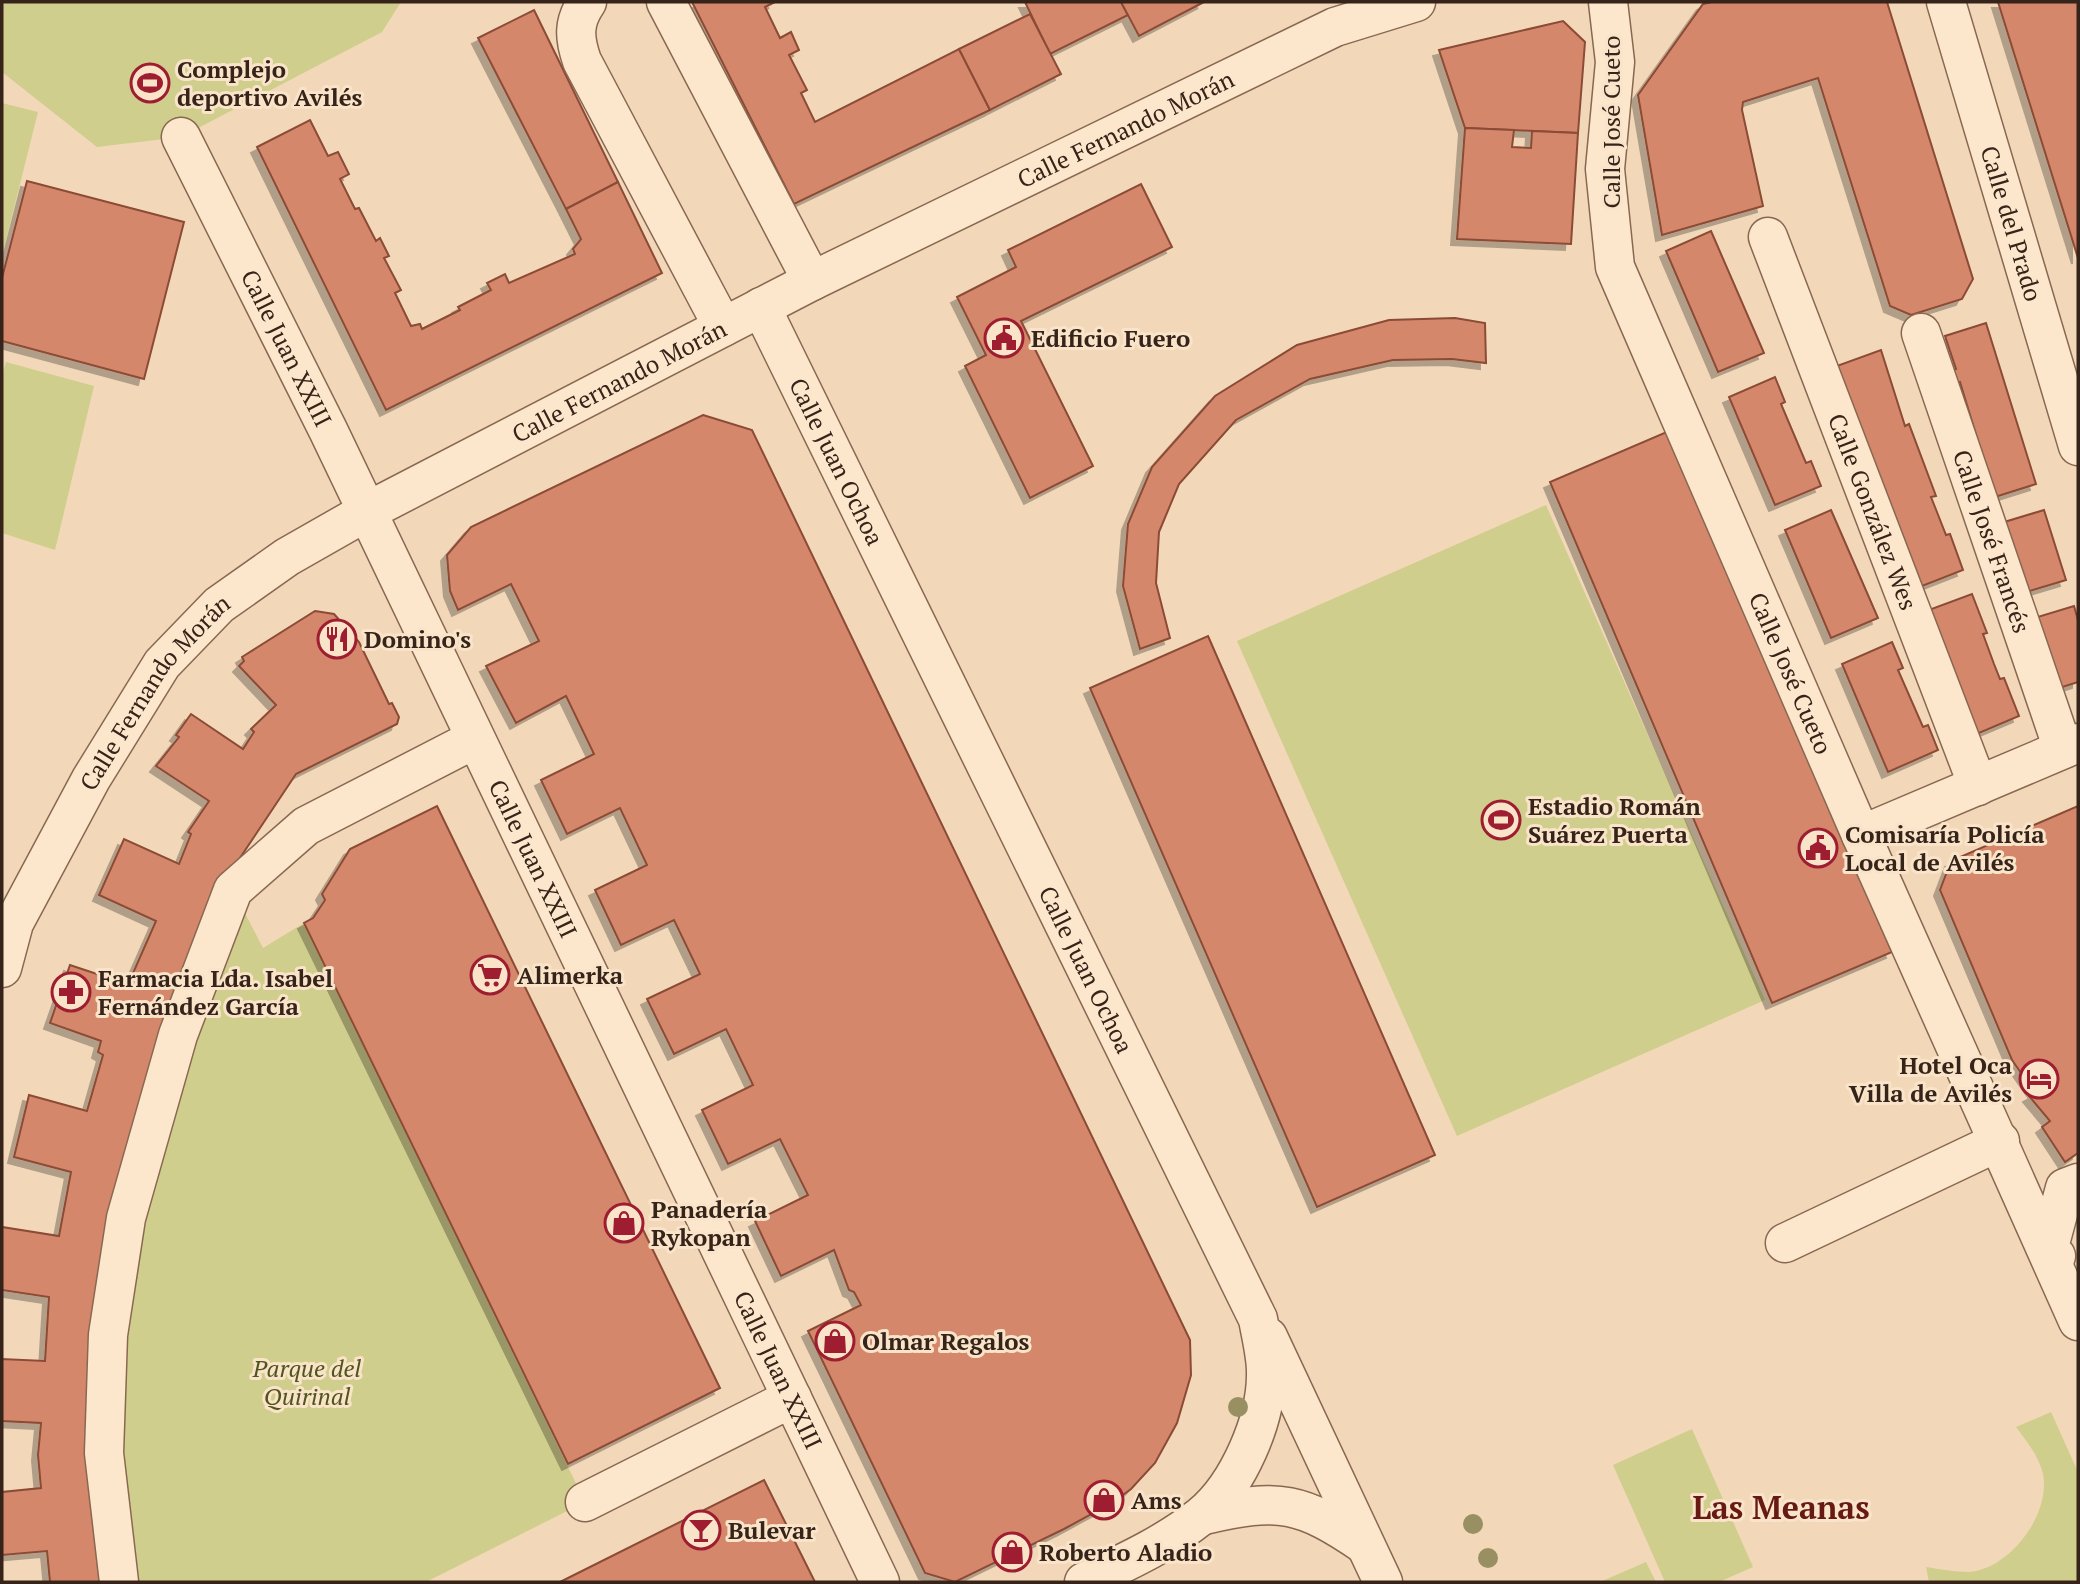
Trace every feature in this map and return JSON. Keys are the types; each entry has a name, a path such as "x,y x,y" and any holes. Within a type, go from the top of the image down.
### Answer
{"street":[{"path":"587,2 576,21 575,41 582,61 723,327"},
{"path":"666,2 812,281"},
{"name":"Calle Fernando Morán","path":"2,968 8,921 162,664 219,605 287,557 366,512 812,281 1335,27 1416,2"},
{"name":"Calle José Cueto","path":"1608,2 1615,62 1605,169 1615,267 1861,835 2000,1141 2063,1259 2078,1321"},
{"name":"Calle del Prado","path":"1946,2 2078,446"},
{"name":"Calle Juan XXIII","path":"181,138 366,512 880,1582"},
{"name":"Calle González Wes","path":"1768,237 1978,786"},
{"name":"Calle Juan Ochoa","path":"761,307 1258,1319 1266,1372 1262,1410 1239,1470 1204,1514 1151,1549 1084,1582"},
{"name":"Calle José Francés","path":"1921,333 2071,746"},
{"path":"119,1582 104,1453 108,1335 125,1217 178,1035 233,890 306,826 475,739"},
{"path":"1861,835 2071,746"},
{"path":"1785,1243 2000,1141"},
{"path":"2063,1259 2065,1188 2078,1183"},
{"path":"1258,1319 1287,1374 1383,1582"},
{"path":"585,1502 792,1398"},
{"path":"1204,1514 1242,1506 1278,1503 1302,1508 1330,1521 1365,1545"}],"green space":[{"name":"Complejo deportivo Avilés","path":"2,2 401,2 382,32 181,137 97,147 2,72"},
{"path":"2,103 38,112 2,256"},
{"path":"6,362 94,386 55,550 2,533 2,375"},
{"name":"Estadio Román Suárez Puerta","path":"1546,505 1765,1000 1457,1136 1237,641"},
{"name":"Parque del Quirinal","path":"233,890 263,948 304,923 585,1502 426,1582 119,1582 108,1335"},
{"path":"2051,1412 2078,1472 2078,1582 1929,1582 1926,1567 1964,1572 1984,1569 2013,1550 2024,1537 2041,1506 2043,1474 2036,1455 2016,1427"},
{"path":"1692,1429 1753,1567 1719,1582 1665,1582 1613,1465"},
{"path":"1646,1562 1656,1582 1600,1582"}],"building":[{"path":"692,2 775,2 765,7 780,38 791,32 799,50 789,55 807,90 801,93 815,122 959,49 990,110 794,204"},
{"path":"1025,2 1121,2 1128,15 1050,54"},
{"path":"1121,2 1204,2 1139,36"},
{"path":"1887,2 1973,279 1962,299 1911,315 1890,306 1818,78 1743,102 1742,110 1763,206 1662,235 1638,95 1703,4"},
{"path":"1998,2 2078,2 2078,258"},
{"path":"534,10 618,182 566,209 478,38"},
{"path":"1030,14 1061,74 990,110 959,49"},
{"path":"1563,21 1585,42 1578,133 1465,128 1439,50"},
{"path":"310,120 328,156 338,152 349,174 340,179 355,209 359,208 376,241 380,238 389,256 384,258 401,290 395,293 411,326 420,324 422,329 460,310 458,307 491,290 487,283 505,274 509,283 575,254 573,249 581,239 566,209 618,182 662,273 386,410 257,147"},
{"path":"1465,128 1514,130 1512,147 1531,148 1532,131 1578,133 1571,244 1457,239"},
{"path":"27,181 184,222 144,379 2,341 2,278"},
{"name":"Edificio Fuero","path":"1141,184 1172,247 1021,321 1093,466 1030,498 965,366 986,355 957,297 1016,267 1008,250"},
{"path":"1711,231 1764,353 1718,372 1666,251"},
{"path":"1455,318 1485,323 1486,363 1452,359 1393,360 1310,379 1236,420 1179,484 1159,532 1156,583 1170,638 1140,649 1123,586 1128,524 1152,467 1215,396 1297,345 1389,320"},
{"path":"1986,323 2036,484 1995,497 1960,382 1955,384 1951,371 1956,369 1945,336"},
{"path":"1881,350 1905,426 1909,424 1936,496 1931,497 1946,535 1950,534 1963,570 1917,588 1834,367"},
{"path":"1775,377 1785,402 1781,404 1806,463 1811,461 1821,486 1775,505 1729,397"},
{"path":"703,415 752,430 1190,1340 1191,1375 1177,1423 1155,1463 1131,1489 1112,1503 1064,1529 955,1582 925,1573 808,1331 861,1305 854,1292 849,1290 834,1250 781,1276 755,1221 808,1195 780,1139 728,1164 702,1110 753,1085 726,1029 674,1054 647,999 700,974 674,920 621,945 595,890 647,865 620,808 567,834 541,780 594,754 566,696 516,723 486,666 539,641 511,584 458,610 450,591 447,555 471,527"},
{"path":"1669,431 1892,952 1772,1003 1550,482"},
{"path":"1831,510 1878,618 1831,638 1785,530"},
{"path":"2044,510 2066,580 2023,593 2001,523"},
{"path":"1972,594 1987,633 1983,634 1994,664 2000,679 2004,678 2019,716 1972,736 1926,611"},
{"path":"2074,606 2078,620 2078,682 2053,690 2031,619"},
{"path":"315,611 334,614 359,642 389,704 392,703 399,717 397,724 296,774 238,861 119,1215 110,1582 50,1582 47,1551 2,1555 2,1492 41,1488 38,1455 41,1423 2,1421 2,1359 45,1361 49,1297 2,1290 2,1227 59,1236 71,1172 14,1157 29,1095 87,1111 103,1055 98,1052 101,1041 50,1023 70,965 118,981 121,977 130,980 156,921 99,895 124,839 179,864 191,834 188,832 209,801 156,766 179,737 176,735 191,714 243,749 254,732 251,729 276,705 239,666 244,661 242,657"},
{"path":"1208,636 1435,1155 1317,1207 1090,688"},
{"path":"1892,642 1903,668 1898,670 1923,727 1928,725 1938,750 1888,772 1842,664"},
{"path":"437,806 720,1388 568,1464 304,923 313,918 325,900 322,894 350,849"},
{"path":"2078,806 2078,1153 2065,1162 2042,1127 2050,1121 2029,1096 2035,1093 2012,1060 1940,890 1951,861"},
{"path":"764,1480 815,1582 560,1582"}],"place":[{"name":"Complejo deportivo Avilés","path":"150,83"},
{"name":"Edificio Fuero","path":"1004,338"},
{"name":"Domino's","path":"337,639"},
{"name":"Estadio Román Suárez Puerta","path":"1501,820"},
{"name":"Comisaría Policía Local de Avilés","path":"1818,848"},
{"name":"Alimerka","path":"490,975"},
{"name":"Farmacia Lda. Isabel Fernández García","path":"71,992"},
{"name":"Hotel Oca Villa de Avilés","path":"2039,1079"},
{"name":"Panadería Rykopan","path":"624,1223"},
{"name":"Olmar Regalos","path":"835,1341"},
{"name":"Ams","path":"1104,1500"},
{"name":"Bulevar","path":"701,1530"},
{"name":"Roberto Aladio","path":"1012,1552"}],"district":[{"name":"Las Meanas","path":"1781,1507"}]}
